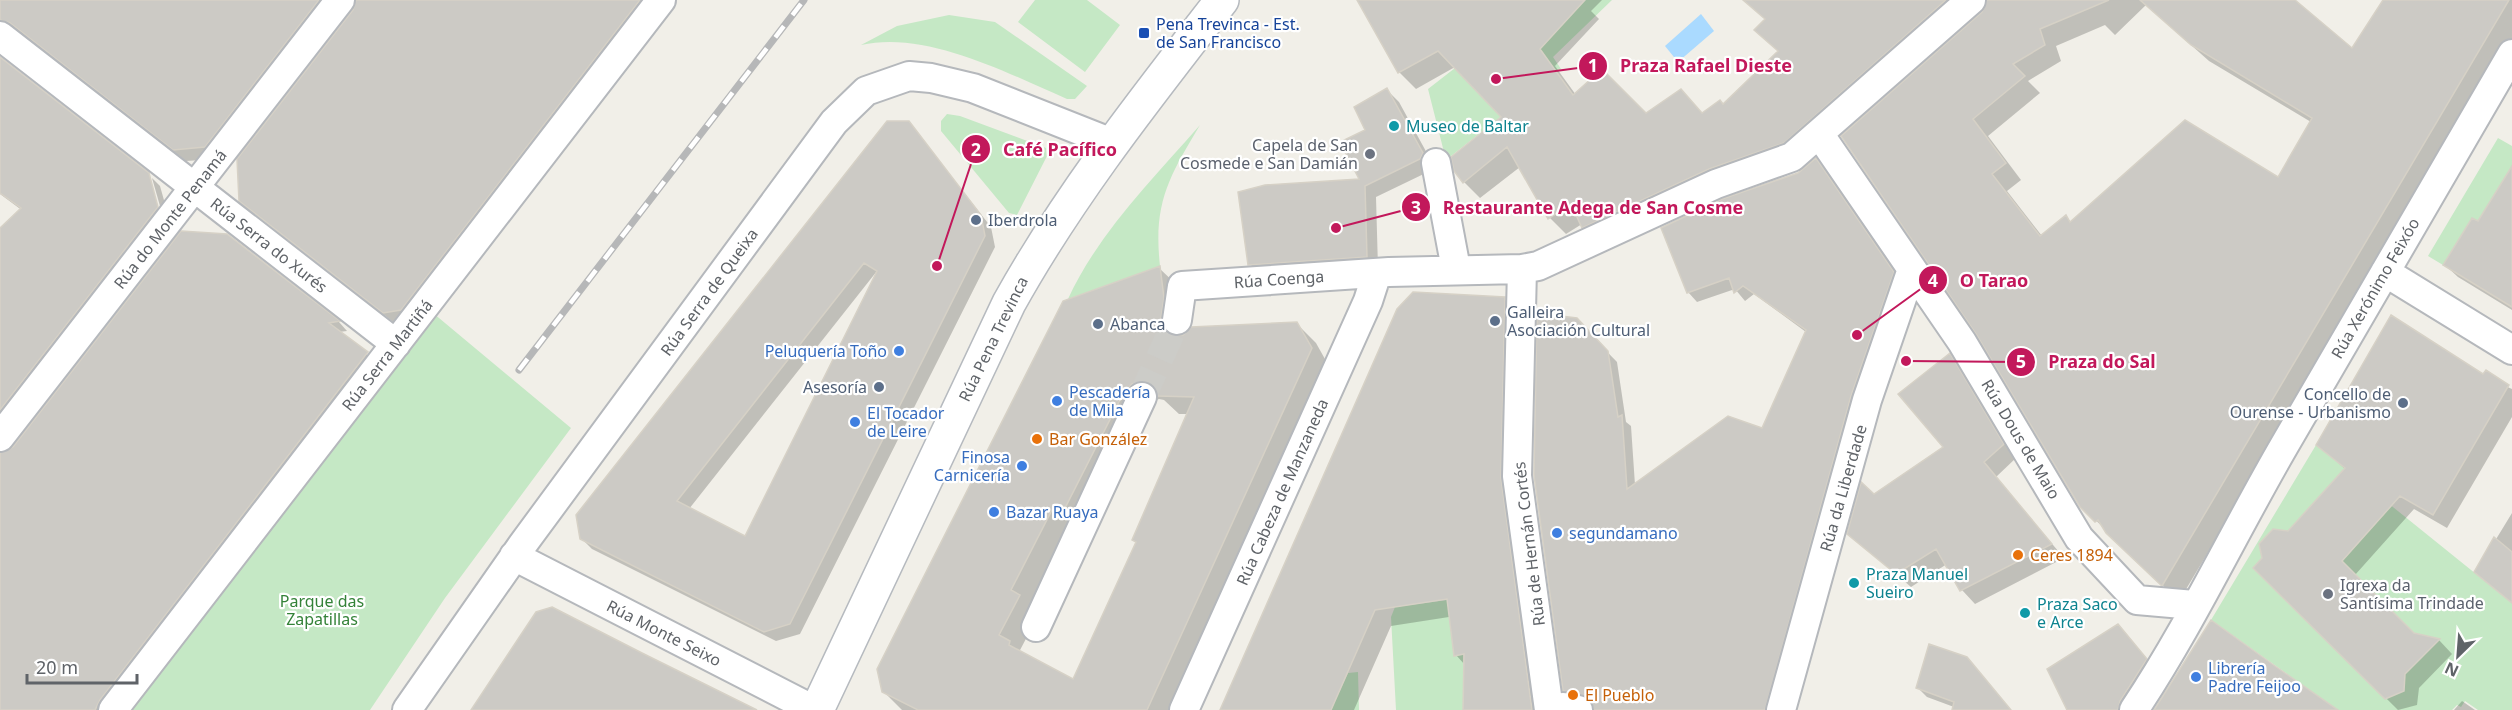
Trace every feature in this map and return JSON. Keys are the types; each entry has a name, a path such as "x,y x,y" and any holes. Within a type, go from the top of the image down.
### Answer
{"street":[{"name":"Rúa do Monte Penamá","path":"0,437 340,0"},
{"name":"Rúa Serra Martiñá","path":"113,710 661,0"},
{"name":"Rúa Pena Trevinca","path":"815,710 1009,303 1034,258 1112,143 1222,0"},
{"name":"Rúa Coenga","path":"1177,320 1182,286 1456,269 1522,269 1538,266 1716,184 1792,156 1820,135 1971,0"},
{"name":"Rúa Serra do Xurés","path":"0,36 396,344"},
{"name":"Rúa Xerónimo Feixóo","path":"2134,710 2168,658 2194,605 2512,54"},
{"name":"Rúa Serra de Queixa","path":"407,710 514,556 834,122 866,91 909,76 931,78 973,88 1112,143"},
{"name":"Rúa Dous de Maio","path":"1820,135 1992,390 2079,538 2137,600 2194,605"},
{"path":"1436,163 1456,269"},
{"name":"Rúa de Hernán Cortés","path":"1522,269 1517,477 1549,710"},
{"name":"Rúa da Liberdade","path":"1781,710 1868,400 1912,269"},
{"path":"2385,272 2512,350"},
{"name":"Rúa Cabeza de Manzaneda","path":"1184,710 1368,301 1377,273"},
{"path":"1036,627 1142,397"},
{"name":"Rúa Monte Seixo","path":"514,556 815,710"},
{"path":"1563,710 1563,707 1578,710"}],"green space":[{"path":"1035,0 1087,0 1120,25 1085,72 1018,22"},
{"path":"1510,0 1612,0 1553,57 1561,69 1534,94 1532,92 1446,160 1428,89 1455,68"},
{"path":"949,15 995,22 1087,86 1075,99 1067,99 993,67 939,49 912,43 886,42 861,45 897,26"},
{"path":"947,114 960,116 1046,148 1047,156 1017,215 1009,213 941,131 941,121"},
{"path":"1200,125 1172,176 1161,207 1158,244 1160,266 1068,299 1095,251 1111,229"},
{"path":"2498,138 2512,146 2512,166 2478,221 2443,265 2428,256"},
{"name":"Parque das Zapatillas","path":"433,313 571,428 445,598 370,710 124,710"},
{"path":"2316,445 2512,603 2512,710 2478,710 2465,701 2461,707 2457,705 2452,710 2338,710 2211,620"},
{"path":"1447,600 1463,654 1463,710 1396,710 1391,617 1395,607"},
{"path":"1358,672 1359,710 1331,710 1348,673"}],"water":[{"path":"1701,14 1714,31 1678,62 1665,46"}],"building":[{"path":"0,0 319,0 205,147 173,150 10,23 0,20"},
{"path":"356,0 640,0 401,310 383,313 239,201 237,159 353,10"},
{"path":"1357,0 1585,0 1540,49 1573,95 1602,69 1646,113 1681,89 1702,113 1720,100 1723,104 1778,51 1754,30 1765,19 1743,0 1946,0 1784,143 1709,169 1582,228 1571,204 1548,219 1507,147 1463,183 1454,171 1451,157 1501,117 1438,51 1398,73"},
{"path":"1987,0 2109,0 2040,29 2045,45 2013,64 2025,76 1973,119 2006,163 1992,174 2040,236 2066,215 2070,222 2185,120 2278,177 2312,118 2191,45 2140,0 2295,0 2352,48 2383,0 2509,0 2162,586 2106,533 2098,520 2095,522 2080,507 1976,334 1841,136 1982,12"},
{"path":"0,57 149,173 158,207 0,410 0,228 21,208 0,193"},
{"path":"1387,88 1423,153 1420,159 1365,186 1367,257 1248,265 1238,192 1265,185 1359,179 1340,142 1365,130 1354,107"},
{"path":"887,121 909,121 981,215 985,236 790,624 764,632 580,539 576,515","holes":["864,263 877,271 745,536 677,501"]},
{"path":"1816,158 1894,272 1851,396 1765,710 1594,710 1588,697 1563,691 1534,475 1537,313 1577,318 1608,351 1618,417 1622,415 1627,489 1728,416 1762,428 1806,330 1743,286 1734,293 1729,278 1687,293 1661,228 1722,199 1798,173"},
{"path":"2512,166 2512,307 2443,265 2472,218 2478,221"},
{"path":"181,231 227,234 340,321 329,323 368,352 100,700 95,710 0,710 0,453 13,447"},
{"path":"1160,266 1164,298 1161,318 1162,327 1167,333 1183,335 1191,327 1297,322 1312,348 1147,710 918,710 882,692 877,669 1063,301","holes":["1140,381 1148,382 1155,387 1158,396 1194,397 1132,540 1136,542 1073,679 1009,645 1010,641 999,635 1020,595 1011,590 1052,510 1062,514 1122,396 1132,384"]},
{"path":"1413,292 1505,297 1501,478 1532,710 1463,710 1464,654 1454,656 1447,599 1375,610 1331,710 1220,710 1397,309"},
{"path":"2391,315 2483,374 2486,370 2509,385 2433,515 2400,496 2342,561 2414,633 2440,639 2405,674 2404,691 2385,699 2253,568 2262,558 2259,544 2273,529 2288,531 2345,468 2316,445"},
{"path":"1950,353 2004,444 1984,462 2052,544 1960,591 1936,549 1896,574 1847,534 1861,482 1874,494 1943,447 1898,394"},
{"path":"2494,537 2512,552 2512,603 2474,572"},
{"path":"552,607 757,710 471,710 536,612"},
{"path":"2211,620 2275,666 2338,710 2154,710"},
{"path":"2118,624 2147,659 2120,701 2118,710 2067,710 2047,669"},
{"path":"1929,644 1967,657 2011,710 1952,710 1954,702 1916,688"}],"tunnel":[{"path":"1142,397 1177,320"}],"railway":[{"path":"519,370 804,0"}],"place":[{"name":"Pena Trevinca - Est. de San Francisco","path":"1144,33"},
{"name":"Praza Rafael Dieste","path":"1496,79"},
{"name":"Museo de Baltar","path":"1394,126"},
{"name":"Capela de San Cosmede e San Damián","path":"1370,154"},
{"name":"Iberdrola","path":"976,220"},
{"name":"Restaurante Adega de San Cosme","path":"1336,228"},
{"name":"Café Pacífico","path":"937,266"},
{"name":"Galleira Asociación Cultural","path":"1495,321"},
{"name":"Abanca","path":"1098,324"},
{"name":"O Tarao","path":"1857,335"},
{"name":"Peluquería Toño","path":"899,351"},
{"name":"Praza do Sal","path":"1906,361"},
{"name":"Asesoría","path":"879,387"},
{"name":"Pescadería de Mila","path":"1057,401"},
{"name":"Concello de Ourense - Urbanismo","path":"2403,403"},
{"name":"El Tocador de Leire","path":"855,422"},
{"name":"Bar González","path":"1037,439"},
{"name":"Finosa Carnicería","path":"1022,466"},
{"name":"Bazar Ruaya","path":"994,512"},
{"name":"segundamano","path":"1557,533"},
{"name":"Ceres 1894","path":"2018,555"},
{"name":"Praza Manuel Sueiro","path":"1854,583"},
{"name":"Igrexa da Santísima Trindade","path":"2328,594"},
{"name":"Praza Saco e Arce","path":"2025,613"},
{"name":"Librería Padre Feijoo","path":"2196,677"},
{"name":"El Pueblo","path":"1573,695"}]}
